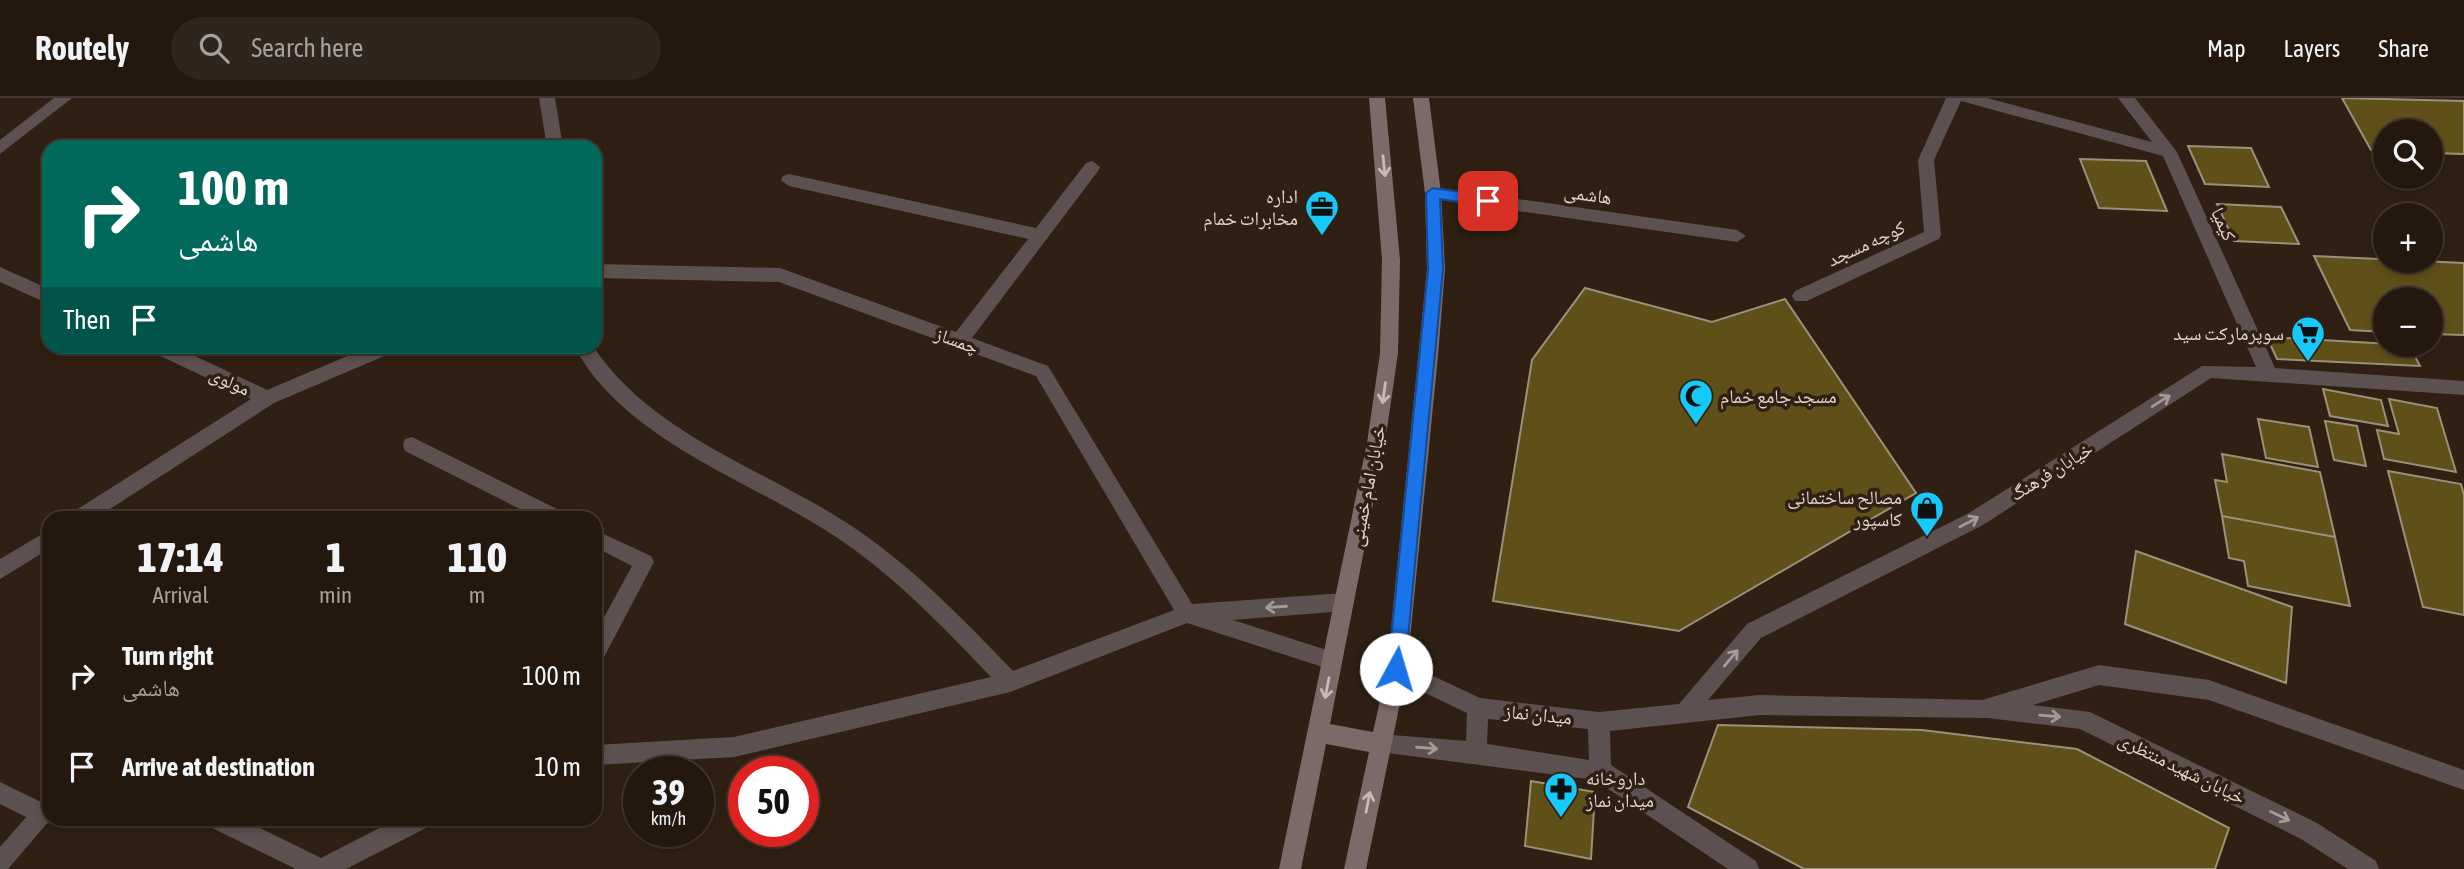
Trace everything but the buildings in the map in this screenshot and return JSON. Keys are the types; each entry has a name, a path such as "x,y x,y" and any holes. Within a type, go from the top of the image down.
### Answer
{"main road":[{"name":"خیابان امام خمینی","path":"1290,869 1376,443 1389,353 1391,260 1377,98"},
{"path":"1355,869 1396,669 1436,269 1433,193 1421,98"},
{"path":"1318,732 1380,744"}],"street":[{"path":"0,148 64,98"},
{"path":"547,98 554,140"},
{"name":"کوچه مسجد","path":"1801,296 1933,235 1926,160 1954,98"},
{"path":"1967,98 2169,152"},
{"name":"کیمیا","path":"2126,98 2169,152 2269,376"},
{"path":"960,341 1092,167"},
{"path":"789,180 1040,235"},
{"name":"هاشمی","path":"1433,193 1737,236"},
{"name":"چمساز","path":"602,271 780,275 1042,371 1187,614"},
{"path":"0,274 42,294"},
{"name":"مولوی","path":"173,354 267,398"},
{"path":"91,511 267,398 371,354"},
{"path":"587,354 593,367 638,410 841,529 925,593 1010,682"},
{"name":"خیابان فرهنگ","path":"1687,710 1754,631 1976,519 2208,371 2464,388"},
{"path":"412,445 542,511"},
{"path":"602,541 644,562 602,641"},
{"path":"0,569 42,542"},
{"path":"602,755 734,747 1010,682 1187,614 1344,602"},
{"path":"1187,614 1332,661"},
{"path":"1396,669 1478,708"},
{"path":"1597,722 1687,710 1760,705 1982,710 2099,675 2209,690 2464,780"},
{"name":"میدان نماز","path":"1475,752 1478,708 1597,722 1602,761 1598,769"},
{"name":"خیابان شهید منتظری","path":"1982,710 2082,719 2309,831 2368,869"},
{"path":"1380,744 1475,752 1598,769 1748,869"},
{"path":"0,793 42,811"},
{"path":"232,826 321,869 406,826"}],"lane":[{"path":"0,863 42,817"}],"place":[{"name":"اداره مخابرات خمام","path":"1322,237"},
{"name":"سوپرمارکت سید","path":"2308,363"},
{"name":"مسجد جامع خمام","path":"1696,426"},
{"name":"مصالح ساختمانی کاسپور","path":"1927,538"},
{"name":"داروخانه میدان نماز","path":"1561,819"}],"route":[{"path":"1396,669 1436,269 1433,193 1488,201"}]}
